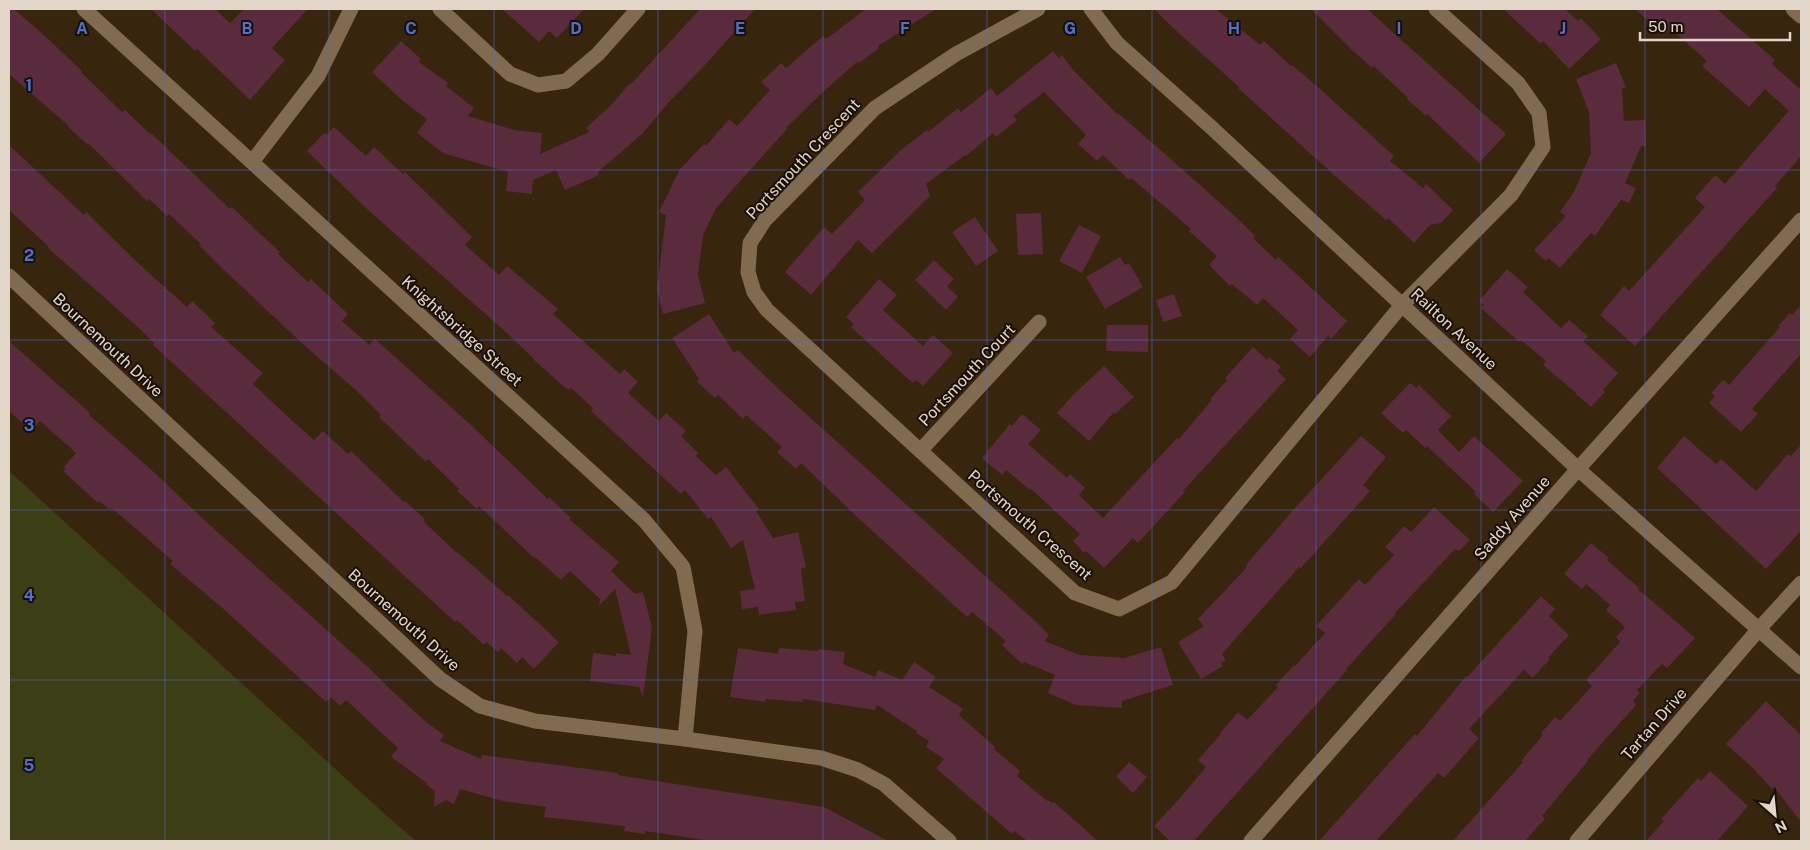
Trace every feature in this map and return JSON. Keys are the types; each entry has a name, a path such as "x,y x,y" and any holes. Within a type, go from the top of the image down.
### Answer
{"street":[{"name":"Knightsbridge Street","path":"84,9 644,520 683,567 695,631 685,739"},
{"path":"252,162 318,76 351,9"},
{"path":"440,9 510,74 538,85 566,80 598,54 638,9"},
{"name":"Portsmouth Crescent","path":"1038,9 956,54 874,108 765,220 750,243 748,272 754,292 767,310 1075,593 1119,609 1172,582 1402,305 1511,195 1543,147 1539,113 1518,83 1436,9"},
{"name":"Railton Avenue","path":"1091,9 1117,44 1219,134 1578,469 1801,668"},
{"path":"1793,9 1801,16"},
{"name":"Saddy Avenue","path":"1251,841 1578,469 1801,220"},
{"name":"Bournemouth Drive","path":"9,276 440,679 480,706 535,722 685,739 821,758 858,770 884,784 949,841"},
{"name":"Portsmouth Court","path":"920,451 1039,322"},
{"name":"Tartan Drive","path":"1579,841 1759,629 1801,583"}],"green space":[{"path":"9,471 387,816 416,841 9,841"}],"building":[{"path":"9,9 14,9 45,36 122,112 125,110 230,209 232,207 280,252 278,254 308,282 311,279 348,314 342,321 369,345 375,339 471,425 548,499 549,497 571,518 569,519 619,562 611,571 635,594 643,592 652,628 643,697 639,687 590,681 593,653 616,656 616,653 631,655 615,589 599,606 600,599 570,571 561,580 534,558 479,506 477,509 457,491 459,489 428,459 426,462 379,417 381,415 357,391 304,345 224,270 199,245 201,244 169,214 167,216 149,199 147,201 88,143 9,74"},
{"path":"151,9 215,9 230,23 244,9 308,9 272,48 285,60 250,100 197,49 195,51"},
{"path":"502,9 584,9 557,38 549,31 539,42"},
{"path":"700,9 755,9 667,104 643,133 598,172 599,175 565,190 556,170 533,180 532,194 506,191 508,172 443,153 417,133 427,119 403,101 372,72 401,41 421,59 419,62 448,83 446,86 474,108 468,116 514,130 542,133 540,154 589,132 586,128 610,106"},
{"path":"866,9 936,9 878,46 879,48 859,63 858,61 786,128 716,208 703,235 698,275 705,303 663,314 657,290 666,215 659,212 680,169 704,144 706,146 729,119 737,126 770,90 761,82 781,63 786,68 823,36 826,39"},
{"path":"1154,9 1216,9 1260,45 1264,41 1394,156 1390,161 1423,188 1426,184 1453,210 1441,223 1430,225 1414,243 1388,218 1386,220 1332,173"},
{"path":"1311,9 1367,9 1506,134 1479,163 1427,114 1426,116 1407,99 1374,66 1372,68 1353,51"},
{"path":"1503,9 1565,9 1578,21 1581,18 1601,39 1569,69 1543,41 1541,44"},
{"path":"1635,9 1717,9 1775,60 1772,64 1801,90 1801,156 1775,186 1777,188 1635,346 1600,315 1624,286 1629,291 1705,207 1695,198 1715,175 1725,184 1789,111 1765,89 1749,107 1702,66 1707,61 1670,28 1664,35"},
{"path":"1053,51 1059,58 1062,55 1072,69 1118,115 1237,218 1255,236 1253,238 1276,260 1278,257 1347,321 1331,339 1328,336 1310,357 1290,339 1298,330 1263,298 1257,305 1232,284 1230,286 1209,265 1217,256 1189,231 1191,229 1131,178 1129,180 1103,155 1097,161 1078,144 1086,135 1044,92 1013,116 1017,120 996,137 993,133 966,156 926,184 930,196 872,253 858,240 811,295 785,272 824,227 832,234 865,200 858,192 901,150 927,130 928,132 958,108 961,112 991,88 997,96"},
{"path":"1616,63 1626,87 1622,89 1624,121 1645,120 1646,146 1641,146 1625,183 1636,188 1629,203 1621,200 1595,236 1591,233 1560,268 1548,258 1546,261 1534,250 1566,216 1560,212 1574,192 1591,153 1589,112 1576,79"},
{"path":"334,127 366,156 374,147 403,174 405,172 472,237 465,245 499,275 507,266 558,309 553,314 620,374 624,369 638,382 628,393 659,421 666,413 686,431 681,436 698,453 696,456 716,475 726,467 759,509 756,511 773,538 798,532 806,567 801,569 805,601 795,602 796,610 759,615 758,607 742,609 740,591 755,589 743,540 731,548 711,517 708,519 685,490 681,494 591,411 593,408 571,388 568,390 534,360 509,335 367,209 307,151 324,133 326,135"},
{"path":"9,145 84,215 86,212 139,264 187,307 192,301 215,323 211,327 263,373 253,384 285,414 314,440 323,431 348,454 351,451 404,502 425,519 423,521 456,552 508,595 559,642 534,669 522,657 517,663 501,648 498,652 486,642 484,645 457,620 455,622 9,210"},
{"path":"1041,213 1043,254 1018,255 1016,214"},
{"path":"975,217 998,251 976,266 952,232"},
{"path":"1079,225 1101,236 1082,273 1059,261"},
{"path":"1120,257 1125,265 1129,263 1143,287 1105,309 1086,277"},
{"path":"934,260 954,279 947,286 958,297 946,310 915,280"},
{"path":"1507,269 1528,287 1523,292 1561,328 1569,320 1588,336 1583,341 1618,373 1603,390 1605,392 1591,407 1543,365 1546,361 1521,340 1519,342 1481,308 1484,305 1479,301"},
{"path":"879,279 897,295 883,310 923,346 933,335 953,353 923,386 916,380 913,383 888,361 851,327 854,324 846,317"},
{"path":"1174,294 1182,316 1163,322 1156,300"},
{"path":"1801,305 1801,354 1752,409 1758,414 1741,432 1709,403 1715,396 1711,393 1723,380 1729,385 1780,327 1778,326 1790,313 1792,315"},
{"path":"709,314 734,353 738,350 1033,619 1049,635 1044,641 1080,655 1124,658 1161,647 1173,685 1122,701 1122,708 1076,705 1048,693 1055,675 1024,662 1022,664 1002,645 1006,641 972,612 967,617 801,463 796,469 777,452 782,447 746,415 743,419 718,395 715,398 697,382 699,379 672,338"},
{"path":"1107,325 1148,325 1148,352 1106,351"},
{"path":"9,341 426,722 444,735 440,741 481,759 482,755 618,773 618,775 824,807 888,841 711,841 645,831 645,834 624,831 625,826 544,817 546,807 503,801 460,789 454,804 446,800 434,807 435,791 391,757 398,748 346,700 340,706 331,697 326,702 220,606 170,564 173,561 112,508 110,510 99,501 98,503 63,471 66,469 64,467 76,453 40,421 31,431 9,411"},
{"path":"1253,347 1267,360 1269,357 1281,367 1277,371 1286,379 1138,543 1133,538 1104,568 1086,551 1084,553 1073,541 1080,534 1031,489 1006,470 1002,475 982,458 1010,424 1012,426 1022,414 1041,430 1028,444 1067,478 1070,474 1085,488 1079,495 1103,518 1177,438 1179,439 1212,400 1210,399 1227,380 1225,378"},
{"path":"1104,366 1134,397 1115,414 1114,412 1089,441 1057,413"},
{"path":"1410,383 1416,388 1419,385 1451,416 1438,430 1459,452 1474,436 1523,481 1493,512 1474,494 1476,492 1427,446 1425,448 1406,430 1403,433 1381,413"},
{"path":"1361,436 1386,457 1363,485 1370,491 1222,654 1226,660 1221,663 1223,666 1201,679 1178,642 1204,626 1198,619 1247,567 1246,565 1294,509"},
{"path":"1684,436 1716,464 1721,459 1756,491 1788,454 1791,456 1801,445 1801,531 1766,569 1657,468"},
{"path":"1434,507 1470,540 1459,551 1455,549 1395,613 1347,670 1194,841 1170,841 1154,826 1206,767 1198,760 1238,712 1247,720 1278,687 1276,685 1325,633 1316,626 1359,579 1365,585 1394,555 1385,547 1404,526 1411,532"},
{"path":"1591,543 1609,558 1607,560 1638,589 1695,638 1667,668 1662,664 1637,690 1640,693 1633,701 1636,705 1587,760 1542,816 1545,819 1525,841 1453,841 1523,762 1521,761 1543,735 1541,733 1555,717 1560,721 1592,686 1586,680 1620,642 1616,637 1625,627 1606,610 1610,605 1586,584 1582,589 1564,574"},
{"path":"1541,596 1555,609 1549,616 1569,635 1533,678 1524,670 1469,729 1479,738 1444,778 1438,773 1376,841 1319,841 1415,734 1417,736 1466,676"},
{"path":"738,648 778,654 779,648 845,652 843,664 875,677 878,670 902,680 914,662 936,677 929,687 963,709 959,715 1020,771 1017,776 1047,801 1054,802 1098,841 1027,841 1014,831 1012,834 936,768 944,759 926,747 929,741 877,705 875,710 803,699 803,702 766,699 765,702 730,697"},
{"path":"1766,701 1801,735 1801,822 1774,787 1772,789 1753,768 1726,744"},
{"path":"1129,762 1147,777 1133,793 1116,777"},
{"path":"1710,771 1748,806 1717,841 1646,841 1664,821 1661,819 1698,778 1701,781"}]}
